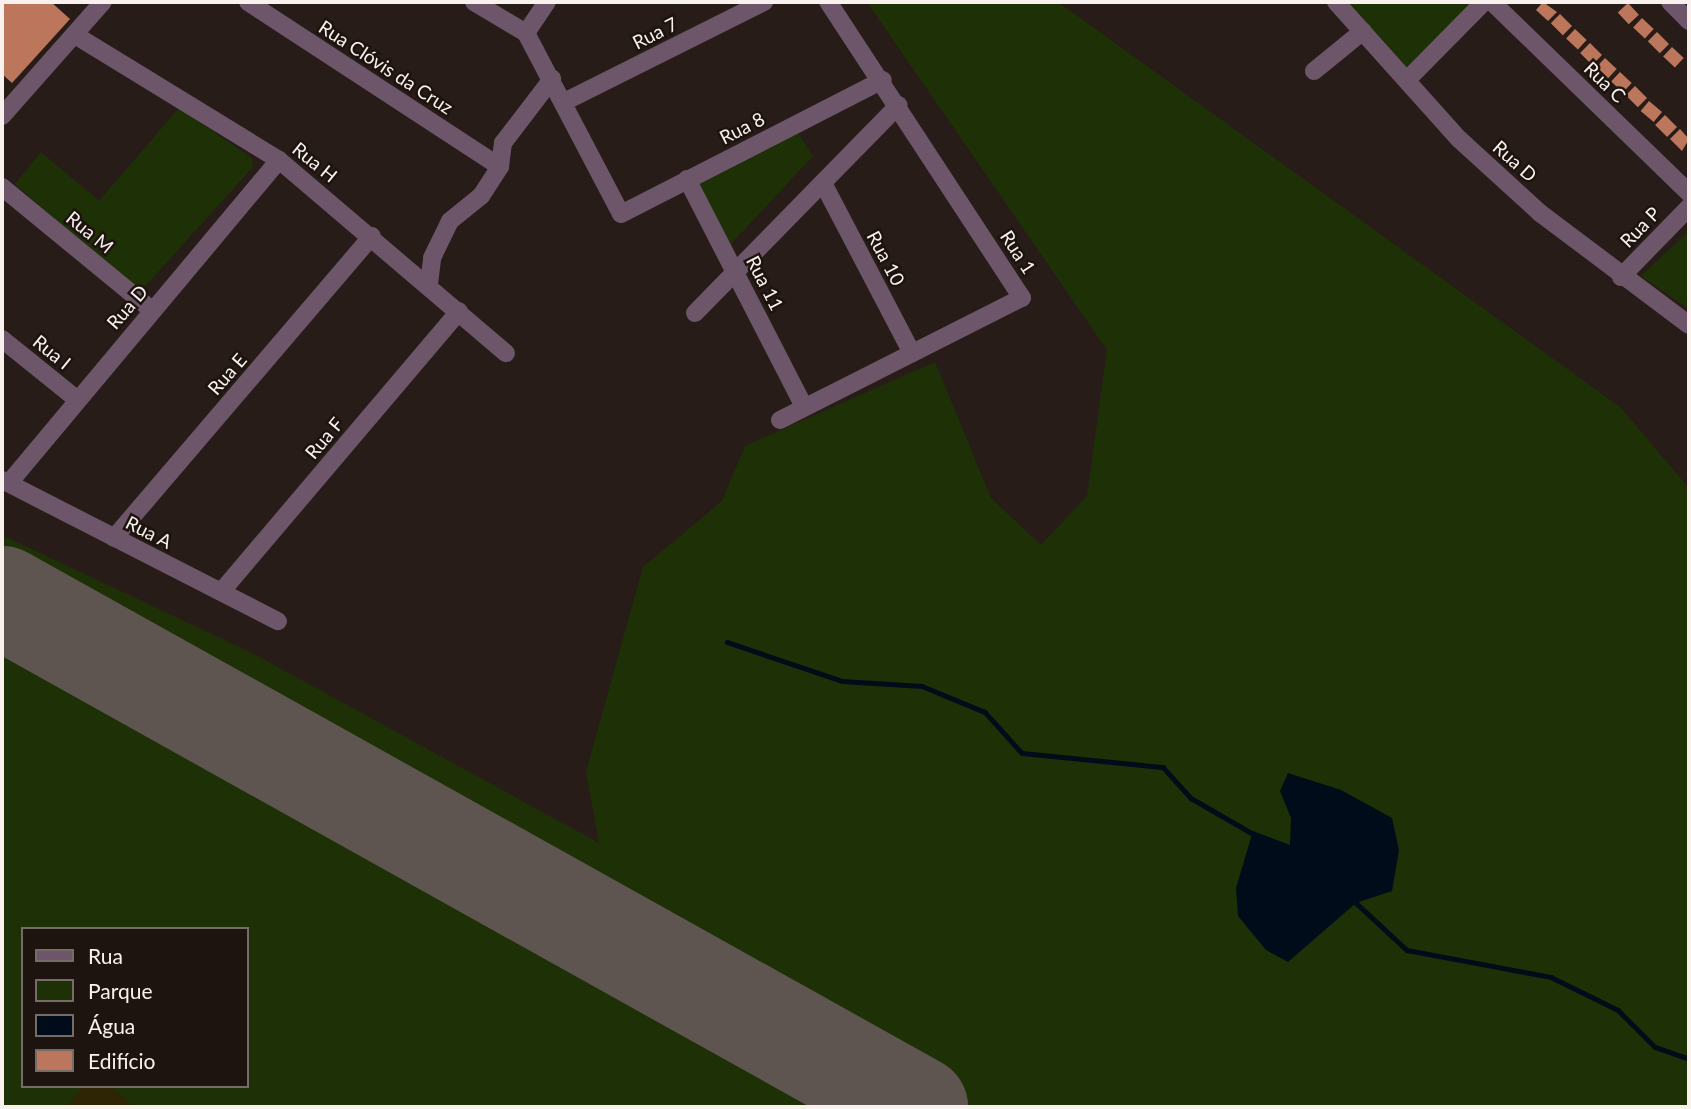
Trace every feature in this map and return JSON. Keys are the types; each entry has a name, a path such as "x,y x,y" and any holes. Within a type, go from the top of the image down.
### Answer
{"street":[{"path":"2,116 103,2"},
{"name":"Rua Clóvis da Cruz","path":"248,2 500,167"},
{"path":"474,2 526,33 564,102"},
{"path":"526,33 547,2"},
{"name":"Rua 7","path":"564,102 764,2"},
{"name":"Rua 1","path":"780,420 1023,298 883,80 828,2"},
{"name":"Rua D","path":"1336,2 1469,148 1621,277 1689,325"},
{"path":"1407,80 1484,2"},
{"name":"Rua C","path":"1492,2 1689,193"},
{"path":"1670,2 1689,21"},
{"path":"1314,71 1363,31"},
{"name":"Rua H","path":"75,35 279,160 429,284 506,353"},
{"path":"429,284 432,258 450,221 481,196 500,167 503,143 552,79"},
{"name":"Rua 8","path":"564,102 621,214 883,80"},
{"path":"695,313 899,105"},
{"name":"Rua D","path":"6,481 279,160"},
{"name":"Rua 11","path":"687,180 804,407"},
{"name":"Rua 10","path":"823,183 912,353"},
{"name":"Rua M","path":"2,187 152,310"},
{"name":"Rua P","path":"1621,277 1689,207"},
{"name":"Rua E","path":"114,538 372,236"},
{"name":"Rua F","path":"221,592 459,311"},
{"name":"Rua I","path":"2,339 75,398"},
{"name":"Rua A","path":"6,481 278,621"}],"green space":[{"path":"867,2 1058,2 1620,407 1689,488 1689,1107 2,1107 2,535 252,653 599,843 586,772 643,567 722,501 745,446 935,362 991,498 1041,545 1087,496 1107,350"},
{"path":"1348,2 1475,2 1412,73"},
{"path":"179,108 252,158 253,167 139,293 15,184 41,152 99,201"},
{"path":"796,130 813,156 730,245 696,182"},
{"path":"1689,231 1689,309 1641,276"}],"sand":[{"path":"82,1088 113,1088 135,1107 66,1107"}],"water":[{"path":"1288,773 1341,790 1392,818 1399,850 1392,891 1356,903 1288,962 1266,950 1238,916 1236,888 1253,831 1290,845 1291,818 1280,791"}],"building":[{"path":"2,2 51,2 70,19 12,83 2,74"},
{"path":"1543,2 1557,12 1548,21 1536,10"},
{"path":"1628,3 1639,15 1629,24 1618,13"},
{"path":"1560,14 1572,26 1563,35 1551,23"},
{"path":"1642,18 1654,29 1645,38 1633,28"},
{"path":"1575,29 1587,40 1578,49 1566,39"},
{"path":"1657,32 1669,44 1660,53 1648,41"},
{"path":"1590,43 1602,55 1592,65 1580,53"},
{"path":"1672,47 1684,58 1675,67 1663,57"},
{"path":"1605,58 1617,69 1608,78 1596,68"},
{"path":"1620,72 1632,83 1623,92 1611,82"},
{"path":"1635,86 1647,98 1638,107 1626,95"},
{"path":"1649,101 1662,112 1654,122 1641,111"},
{"path":"1665,115 1677,127 1667,137 1655,125"},
{"path":"1680,129 1689,139 1682,151 1670,139"}],"waterway":[{"path":"727,642 842,681 922,686 985,712 1022,753 1163,767 1191,798 1255,835"},
{"path":"1354,901 1407,950 1551,977 1618,1010 1655,1047 1689,1059"}],"runway":[{"path":"2,597 916,1107"}]}
